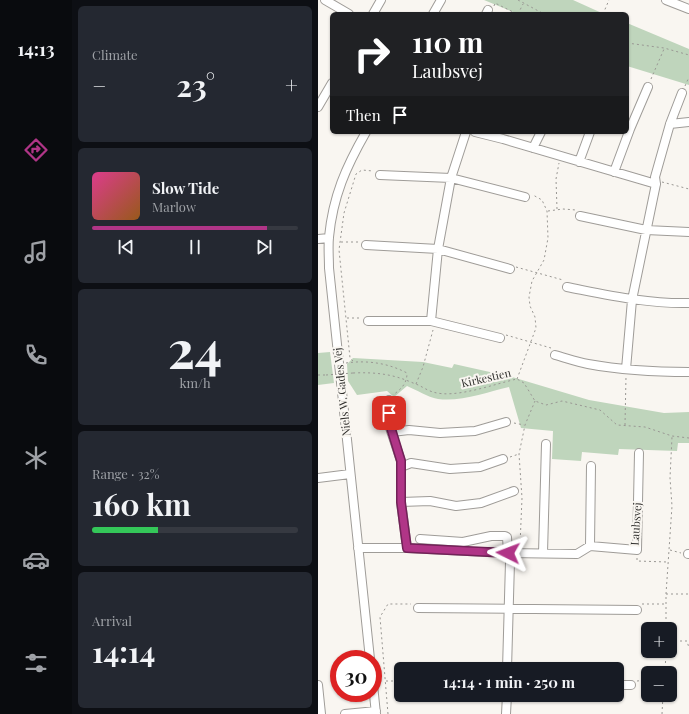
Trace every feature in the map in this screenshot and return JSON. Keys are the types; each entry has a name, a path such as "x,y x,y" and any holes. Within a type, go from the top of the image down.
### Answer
{"street":[{"path":"325,0 346,12"},
{"path":"374,12 381,0"},
{"path":"434,12 441,0"},
{"path":"666,0 689,9"},
{"path":"318,107 330,87"},
{"path":"629,132 648,87"},
{"path":"626,369 632,300 656,184 654,178 670,124 682,93"},
{"path":"670,124 689,122"},
{"name":"Niels W. Gades Vej","path":"365,134 350,159 340,183 333,208 329,238 329,268 369,650"},
{"path":"433,321 438,248 451,178 465,134"},
{"path":"494,134 504,135 533,148 656,184"},
{"path":"533,148 540,134"},
{"path":"579,162 589,134"},
{"path":"614,172 628,134"},
{"path":"380,175 451,178 524,197"},
{"path":"580,216 646,230 689,232"},
{"path":"318,239 329,238"},
{"path":"366,245 438,248 510,269"},
{"path":"567,287 632,300 665,304 689,303"},
{"path":"368,321 433,321 500,338"},
{"path":"555,355 587,364 626,369 663,372 689,372"},
{"path":"389,400 390,425 401,461 401,502 407,548"},
{"path":"392,432 409,430 440,433 475,432 506,422"},
{"path":"543,553 546,444"},
{"name":"Laubsvej","path":"358,548 407,548 508,553 577,554 590,546 637,550 639,453"},
{"path":"401,467 411,463 450,470 480,467 503,459"},
{"path":"590,546 591,466"},
{"path":"318,478 350,474"},
{"path":"401,502 430,501 456,506 481,503 514,491"},
{"path":"420,539 463,542 491,536 507,537 510,562 507,662"},
{"path":"418,608 637,610"},
{"path":"318,685 321,714"},
{"path":"624,685 631,685"},
{"path":"345,714 376,713 375,702"},
{"path":"506,714 507,702"}],"path":[{"path":"518,0 540,12"},
{"path":"519,12 527,0"},
{"path":"604,12 609,0"},
{"path":"487,12 492,10 495,4 513,12"},
{"path":"629,44 664,48 689,55"},
{"path":"648,87 664,48"},
{"path":"682,93 689,77"},
{"path":"557,209 556,179 561,156"},
{"path":"353,361 350,358 339,250 344,213 356,174 362,170 377,172 380,175"},
{"path":"656,184 660,182 689,189"},
{"path":"517,379 536,328 535,317 530,306 529,297 532,282 544,260 548,238 547,211 542,200 532,195 524,197"},
{"path":"547,211 557,209 576,210 580,216"},
{"path":"340,242 363,242 366,245"},
{"path":"510,269 512,266 563,280 567,287"},
{"path":"346,318 363,318 368,321"},
{"path":"416,384 423,367 433,321"},
{"path":"500,338 504,334 553,349 555,355"},
{"path":"346,358 346,363 353,361 388,365 407,373 407,380 389,400"},
{"path":"625,426 626,369"},
{"name":"Kirkestien","path":"318,375 383,373 398,376 432,392 457,393 517,379 524,383 535,401"},
{"path":"520,553 522,498 519,454 525,426 535,401 546,405 562,401 600,410 616,425 646,427 672,436 689,438"},
{"path":"506,422 525,426"},
{"path":"666,622 666,594 672,506 670,478 672,436"},
{"path":"503,459 519,454"},
{"path":"637,550 637,561 668,562"},
{"path":"670,550 688,554"},
{"path":"666,594 689,594"},
{"path":"388,714 380,617 388,604 409,603 418,608"},
{"path":"637,610 641,604 666,604"},
{"path":"677,641 687,641 689,648"},
{"path":"631,685 638,680 641,680"},
{"path":"385,681 394,681"},
{"path":"662,714 663,702"}],"green space":[{"path":"484,0 573,0 600,12 513,12"},
{"path":"629,24 689,49 689,85 629,67"},
{"path":"330,352 334,383 318,385 318,353"},
{"path":"353,358 423,362 452,368 454,364 512,377 589,400 664,413 689,412 689,443 678,443 677,451 619,449 618,455 582,452 581,461 552,459 553,431 521,428 509,387 474,396 447,400 434,398 407,386 394,397 387,391 357,395 348,381 347,364"}],"route":[{"path":"389,413 390,425 401,461 401,502 407,548 508,553"}]}
